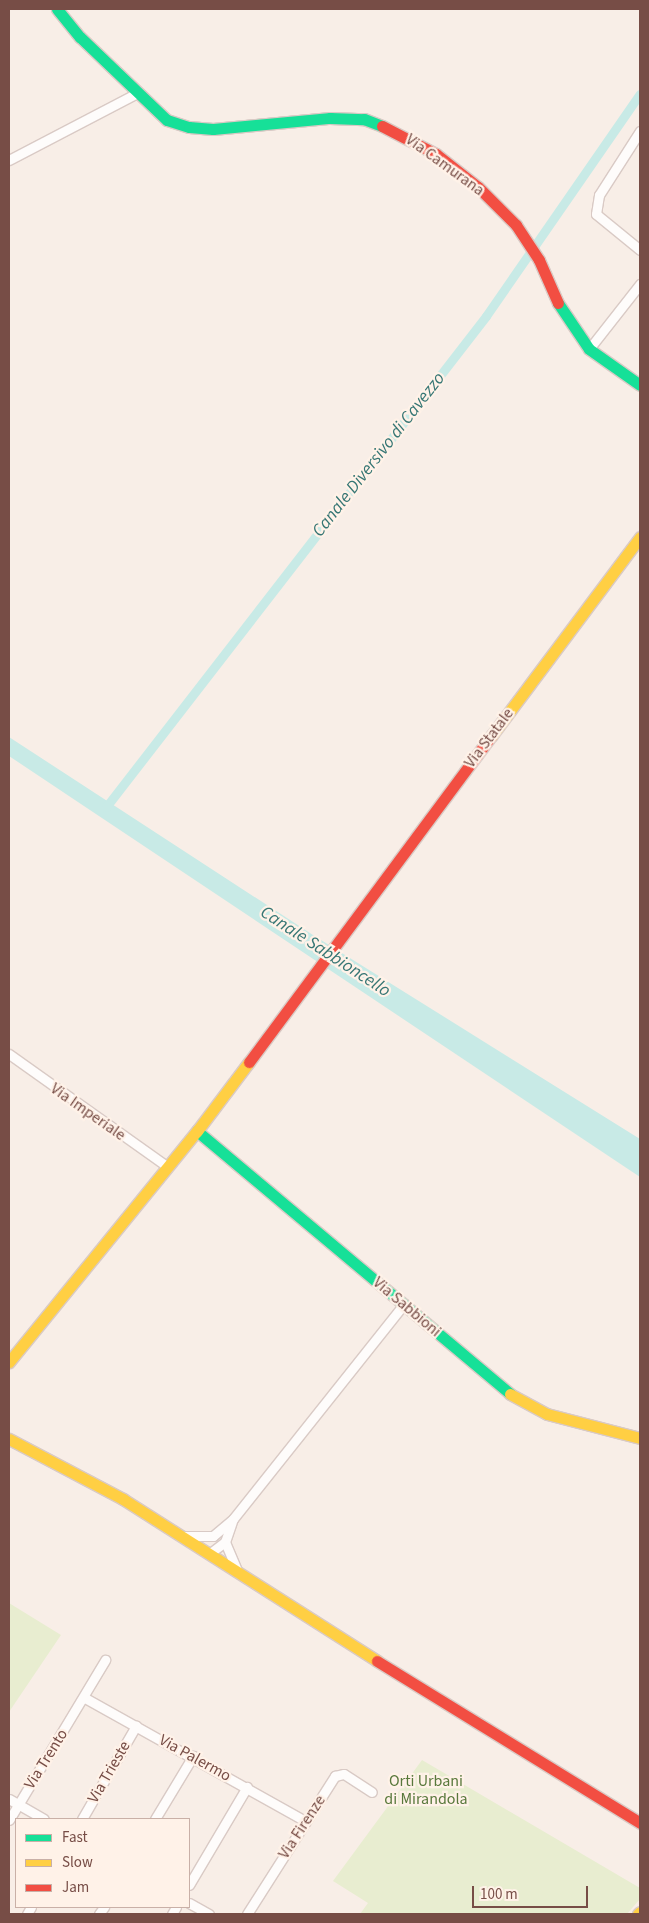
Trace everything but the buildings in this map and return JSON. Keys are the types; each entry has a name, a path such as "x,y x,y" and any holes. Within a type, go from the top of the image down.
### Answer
{"street":[{"name":"Via Camurana","path":"57,9 80,37 167,120 189,128 213,129 330,118 364,119 399,132 436,154 478,187 524,235 539,260 564,316 589,349 640,385"},
{"path":"9,160 137,93"},
{"path":"640,131 599,195 596,214 640,250"},
{"path":"589,349 640,284"},
{"name":"Via Statale","path":"9,1361 197,1131 640,537"},
{"name":"Via Imperiale","path":"9,1054 168,1167"},
{"name":"Via Sabbioni","path":"197,1131 517,1400 547,1414 640,1438"},
{"path":"209,1554 213,1536 233,1519 404,1304"},
{"path":"9,1438 123,1499 238,1573 640,1823"},
{"path":"209,1554 225,1542 233,1519"},
{"path":"181,1536 213,1536"},
{"path":"225,1542 238,1573"},
{"name":"Via Trento","path":"9,1820 85,1698 105,1660"},
{"name":"Via Palermo","path":"85,1698 193,1756 305,1821"},
{"name":"Via Trieste","path":"83,1818 136,1726"},
{"path":"156,1818 193,1756"},
{"name":"Via Firenze","path":"247,1914 305,1821 338,1774 344,1774 372,1792"},
{"path":"190,1883 247,1787"},
{"path":"9,1799 42,1818"},
{"path":"190,1904 209,1914"}],"green space":[{"path":"9,1603 61,1635 9,1712"},
{"name":"Orti Urbani di Mirandola","path":"422,1760 640,1888 640,1899 627,1914 360,1914 368,1903 333,1881"}],"water":[{"name":"Canale Sabbioncello","path":"9,737 313,935 640,1139 640,1177 9,756"}],"waterway":[{"name":"Canale Diversivo di Cavezzo","path":"106,807 486,316 640,94"}],"traffic: fast":[{"path":"57,9 80,37 167,120 189,127 213,129 330,118 364,119 382,126"},
{"path":"558,303 589,349 640,385"},
{"path":"197,1131 510,1394"}],"traffic: slow":[{"path":"492,735 640,537"},
{"path":"9,1362 197,1131 249,1062"},
{"path":"510,1394 547,1414 640,1438"},
{"path":"9,1439 123,1499 377,1661"}],"traffic: jam":[{"path":"382,126 436,154 478,187 516,225 539,260 558,303"},
{"path":"249,1062 492,735"},
{"path":"377,1661 640,1823"}]}
